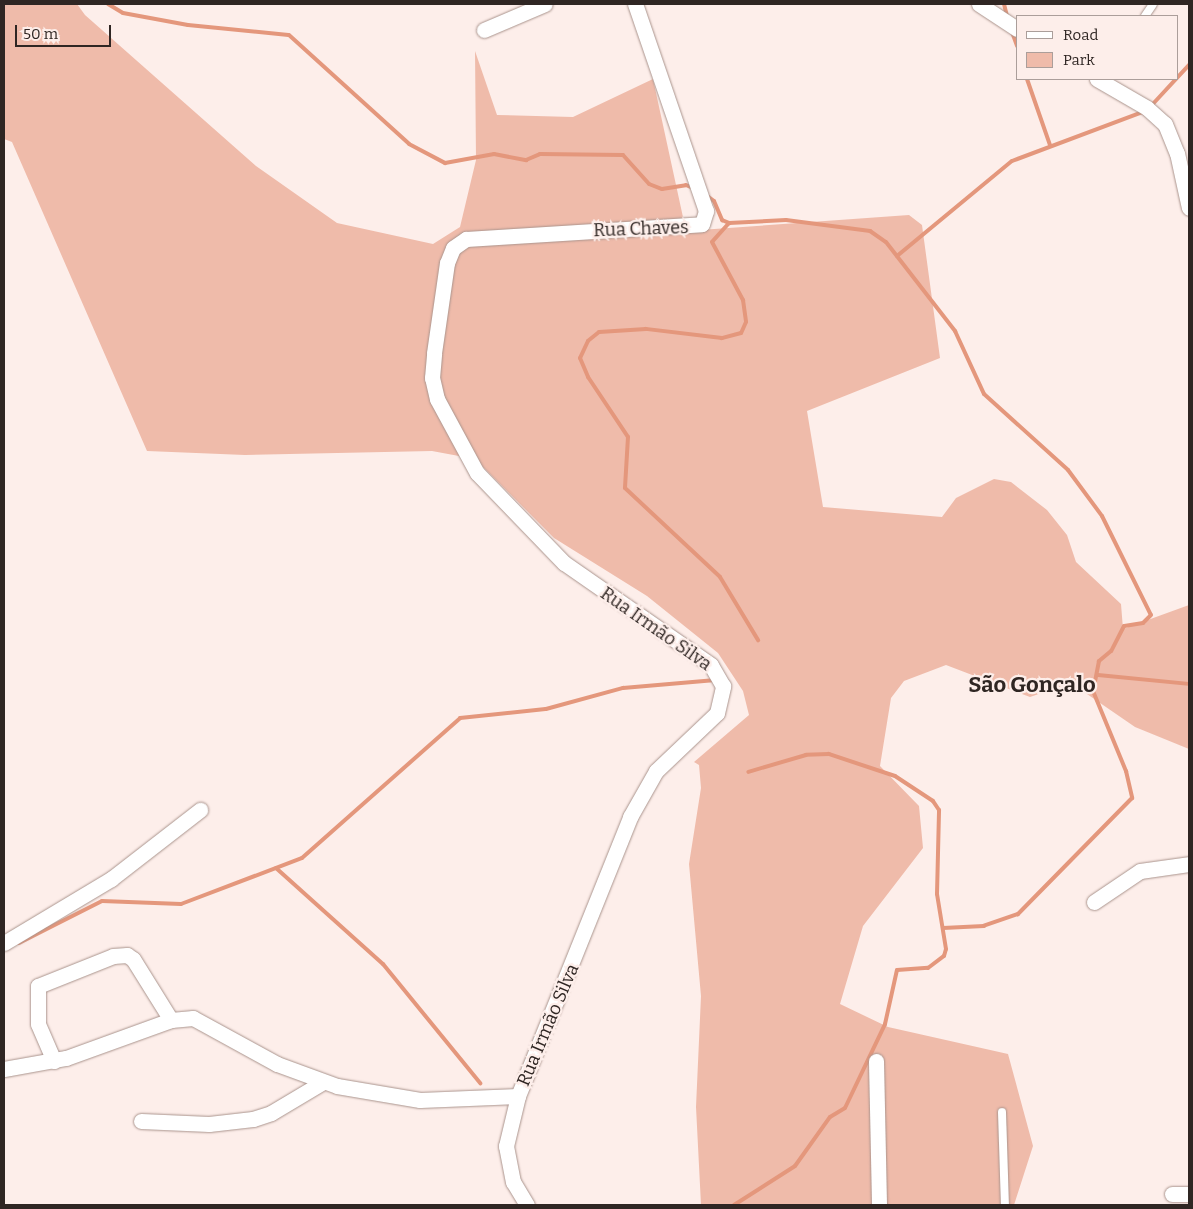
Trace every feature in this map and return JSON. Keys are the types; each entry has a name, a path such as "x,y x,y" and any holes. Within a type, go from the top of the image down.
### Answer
{"street":[{"path":"484,30 545,4"},
{"name":"Rua Chaves","path":"466,239 702,224 706,211 635,4"},
{"path":"979,4 1016,28"},
{"path":"1101,80 1147,108 1165,124 1177,152 1189,208"},
{"name":"Rua Irmão Silva","path":"466,239 453,248 447,262 432,378 437,399 466,458 564,563 711,665 723,686 717,713 656,771 630,817 518,1096 506,1146 513,1182 527,1205"},
{"path":"4,943 112,879 200,810"},
{"path":"1094,902 1140,871 1189,864"},
{"path":"54,1060 38,1024 38,986 113,956 133,959 171,1020"},
{"path":"4,1069 54,1060 171,1020 203,1021 243,1047 323,1082 420,1100 518,1096"},
{"path":"876,1061 879,1205"},
{"path":"142,1121 209,1124 254,1119 323,1082"},
{"path":"1172,1194 1189,1194"}],"lane":[{"path":"1146,15 1153,4"},
{"path":"1002,1112 1005,1205"}],"green space":[{"path":"4,4 77,4 85,15 256,166 337,223 433,244 460,227 476,160 475,51 497,115 573,117 653,79 686,231 909,215 922,225 940,358 807,411 823,507 942,517 956,498 994,479 1011,482 1047,510 1067,535 1076,562 1121,604 1123,629 1189,605 1189,749 1135,727 1071,683 1030,697 946,665 904,681 891,698 880,766 919,806 923,848 863,926 840,1004 888,1027 1008,1054 1033,1146 1014,1205 701,1205 696,1107 701,996 689,864 701,788 699,765 694,762 749,715 743,691 718,653 647,596 554,538 475,459 432,451 245,455 147,451 12,142 4,139"}],"waterway":[{"path":"108,4 123,13 188,25 289,35 409,144 445,163 494,154 526,160 540,154 623,155 649,184 662,189 686,185 693,188"},
{"path":"1004,4 1007,16"},
{"path":"1012,32 1016,43"},
{"path":"1178,77 1189,65"},
{"path":"1027,80 1050,145"},
{"path":"1151,106 1175,80"},
{"path":"897,256 1012,161 1145,111"},
{"path":"706,195 714,201 722,220 729,223 786,220 870,231 886,242 955,331 984,394 1068,470 1102,516 1151,615 1143,623 1124,626 1111,651 1099,661 1093,691 1126,771 1132,798 1018,914 984,926 943,928"},
{"path":"729,223 712,242 743,300 746,322 741,333 722,338 646,329 599,332 588,341 580,358 588,377 628,437 625,488 720,577 758,640"},
{"path":"1098,675 1189,684"},
{"path":"19,943 102,901 181,904 302,858 460,718 546,709 623,688 716,680"},
{"path":"734,1205 795,1166 830,1117 845,1108 885,1024 897,970 928,968 944,956 946,949 937,894 939,810 933,801 895,776 829,754 806,755 748,772"},
{"path":"276,868 383,964 480,1083"}],"district":[{"name":"São Gonçalo","path":"1032,685"}]}
